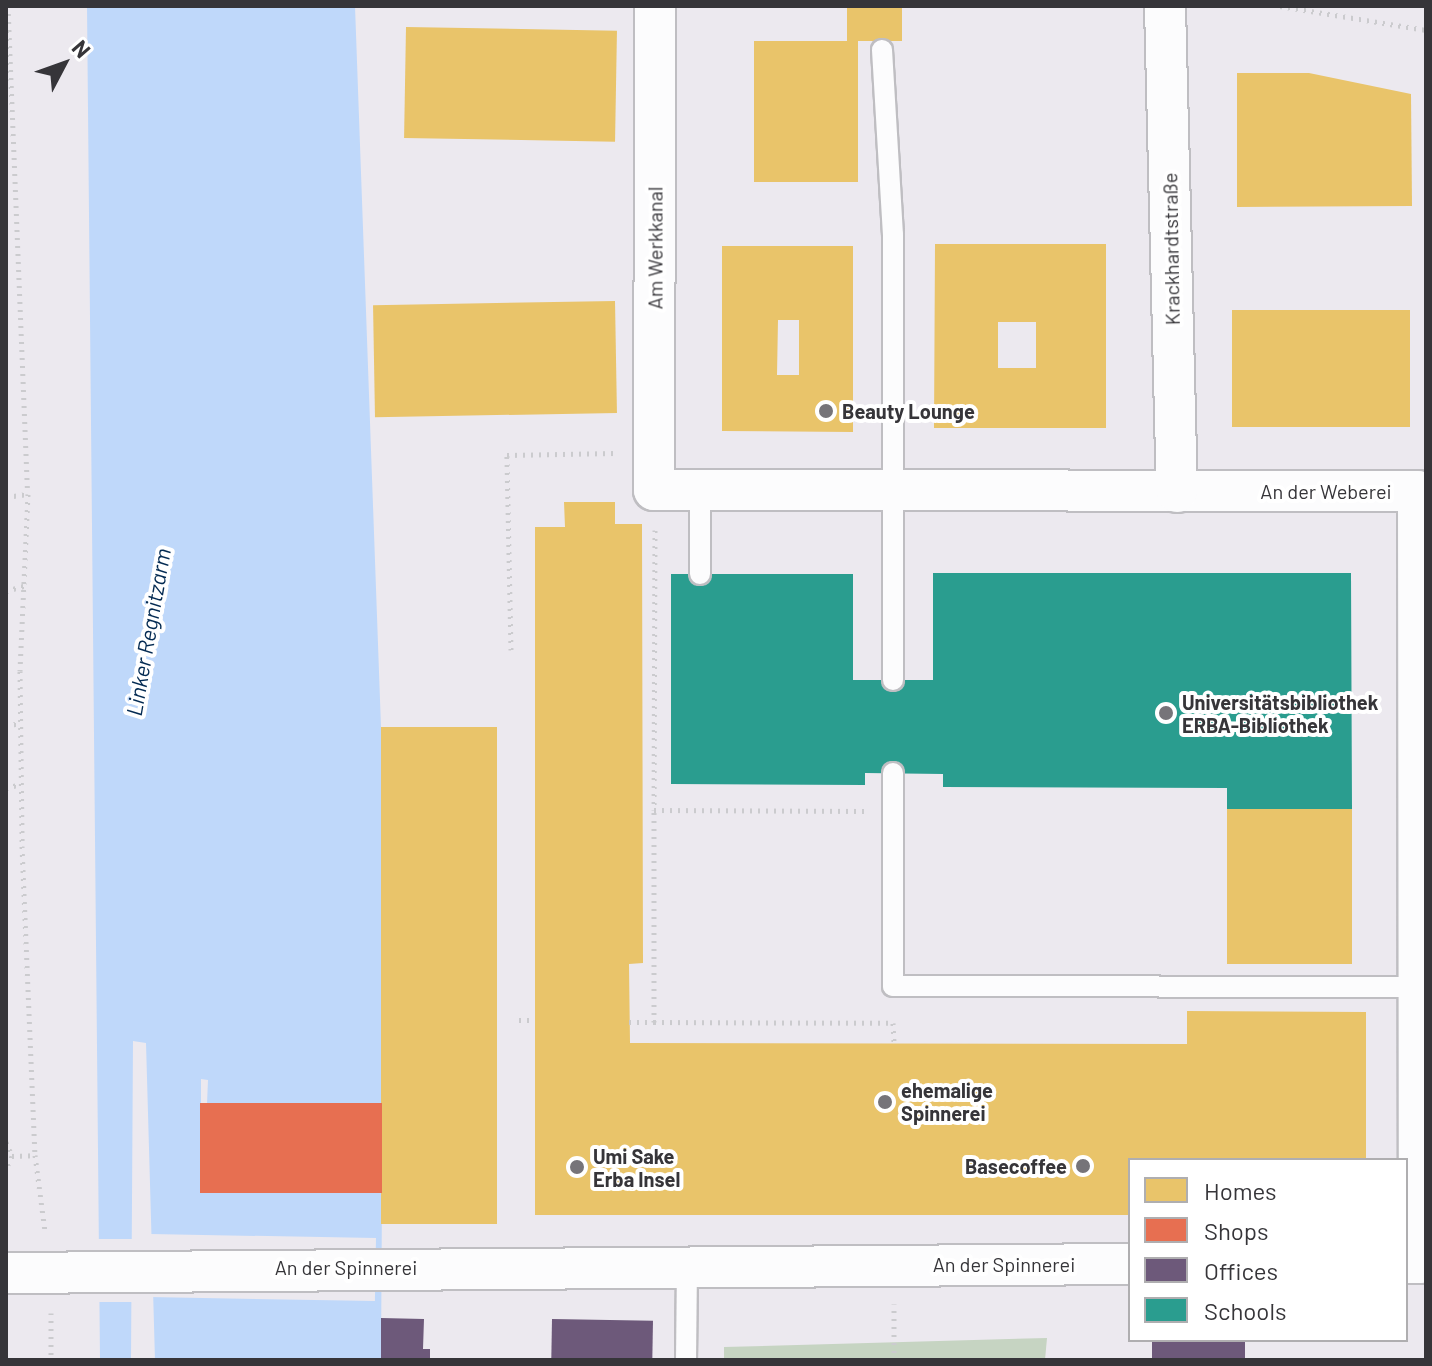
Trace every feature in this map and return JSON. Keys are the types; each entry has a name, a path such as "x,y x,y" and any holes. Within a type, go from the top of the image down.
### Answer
{"street":[{"name":"Am Werkkanal","path":"654,471 655,6"},
{"name":"Krackhardtstraße","path":"1165,6 1177,492"},
{"name":"An der Weberei","path":"654,471 700,491 1418,491 1417,1263"},
{"name":"An der Spinnerei","path":"6,1273 389,1267 1128,1264"}],"lane":[{"path":"882,50 893,235 893,680"},
{"path":"700,491 700,574"},
{"path":"893,773 893,986 1419,987"},
{"path":"686,1360 687,1268"}],"path":[{"path":"8,6 8,116 28,494 20,723 35,1155 67,1270"},
{"path":"1280,6 1426,30"},
{"path":"511,650 507,455 654,471 654,1022"},
{"path":"6,497 28,494"},
{"path":"6,591 24,586"},
{"path":"6,726 20,723"},
{"path":"6,788 21,784"},
{"path":"654,810 893,811"},
{"path":"519,1020 534,1020"},
{"path":"629,1022 893,1023"},
{"path":"6,1142 12,1156 6,1169"},
{"path":"12,1156 35,1155"},
{"path":"894,1264 894,1360"}],"green space":[{"path":"1047,1338 1045,1360 724,1360 724,1347"}],"water":[{"name":"Linker Regnitzarm","path":"87,6 355,6 381,727 382,1103 207,1104 208,1080 201,1079 201,1193 382,1193 381,1360 155,1360 146,1043 133,1041 131,1360 100,1360"}],"pier":[{"path":"150,1234 376,1238 375,1301 149,1297"},
{"path":"95,1239 134,1239 134,1302 95,1302"}],"building: Homes":[{"path":"847,6 902,6 902,41 858,41 858,182 754,182 754,41 847,41"},
{"path":"406,27 617,31 615,142 404,138"},
{"path":"1237,73 1309,73 1411,94 1412,206 1237,207"},
{"path":"935,244 1106,244 1106,428 934,428","holes":["998,322 1036,322 1036,368 998,368"]},
{"path":"722,246 853,246 853,432 722,431","holes":["778,320 799,320 799,375 777,375"]},
{"path":"615,301 617,413 375,417 373,305"},
{"path":"1232,310 1410,310 1410,427 1232,427"},
{"name":"ehemalige Spinnerei","path":"564,502 615,502 615,524 642,524 643,963 629,964 630,1043 1187,1044 1187,1011 1366,1012 1366,1158 1128,1158 1128,1215 535,1215 535,527 565,527"},
{"path":"381,727 497,727 497,1224 381,1224"},
{"path":"1227,809 1352,809 1352,964 1227,964"}],"building: Shops":[{"path":"200,1103 382,1103 382,1193 200,1193"}],"building: Offices":[{"path":"381,1318 424,1319 423,1349 430,1349 430,1360 381,1360"},
{"path":"552,1319 653,1321 652,1360 551,1360"},
{"path":"1152,1342 1245,1342 1245,1360 1152,1360"}],"building: Schools":[{"path":"933,573 1351,573 1352,809 1227,809 1227,788 943,787 943,774 865,773 865,785 671,784 671,574 853,574 853,680 933,680"}],"place":[{"name":"Beauty Lounge","path":"826,411"},
{"name":"Universitätsbibliothek ERBA-Bibliothek","path":"1166,713"},
{"name":"ehemalige Spinnerei","path":"885,1102"},
{"name":"Basecoffee","path":"1083,1166"},
{"name":"Umi Sake Erba Insel","path":"577,1167"}]}
